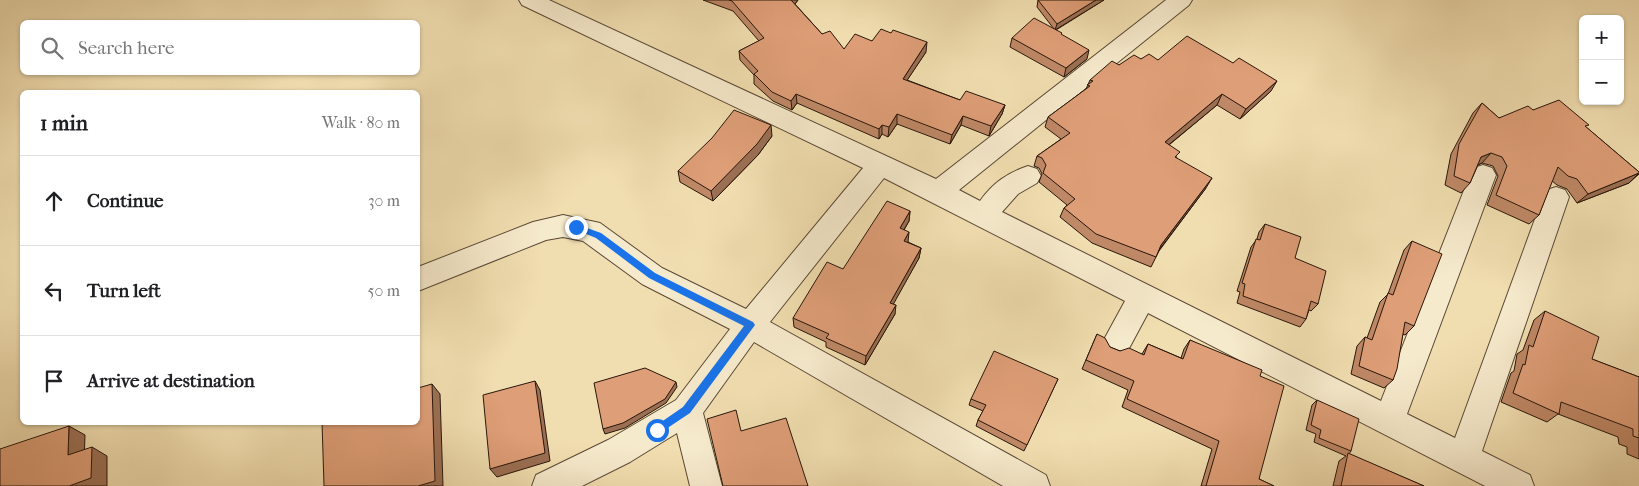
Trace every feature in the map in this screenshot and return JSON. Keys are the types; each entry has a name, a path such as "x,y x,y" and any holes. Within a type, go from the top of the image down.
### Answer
{"street":[{"path":"530,0 938,192 1518,486"},
{"path":"938,192 1182,0"},
{"path":"548,486 620,451 687,410 750,325 880,165"},
{"path":"1389,420 1482,175"},
{"path":"985,216 998,196 1010,184 1028,176"},
{"path":"1463,459 1556,197"},
{"path":"420,278 543,230 563,226 576,227 599,235 652,276 750,325 1034,486"},
{"path":"1116,345 1142,295"},
{"path":"687,410 706,486"}],"building":[{"path":"729,0 791,0 822,34 830,31 844,49 855,34 872,41 881,29 891,33 893,30 927,42 903,79 960,100 966,91 1005,105 991,126 963,116 952,135 897,114 889,127 882,125 879,129 796,94 791,101 772,92 754,74 758,71 739,51 764,38 732,1"},
{"path":"1038,0 1096,0 1057,24"},
{"path":"1034,18 1089,50 1066,68 1012,38"},
{"path":"1187,36 1233,63 1239,58 1277,81 1246,109 1222,94 1165,142 1180,152 1175,157 1212,178 1161,245 1156,257 1096,234 1064,208 1075,199 1043,173 1046,165 1042,158 1037,156 1070,133 1048,117 1090,86 1087,85 1093,81 1090,80 1112,61 1119,65 1134,55 1141,59 1149,54 1158,60"},
{"path":"1559,100 1589,125 1585,126 1639,173 1588,194 1577,179 1568,176 1558,167 1539,215 1496,195 1507,166 1502,157 1491,153 1481,157 1470,183 1454,176 1459,144 1482,103 1499,118 1528,106 1533,110"},
{"path":"734,110 771,125 757,144 711,191 678,171 712,138"},
{"path":"887,201 910,211 900,228 909,232 904,241 921,248 890,303 896,305 866,356 826,338 829,334 793,318 827,262 843,269"},
{"path":"1265,224 1301,237 1295,258 1326,271 1318,304 1311,301 1306,319 1243,296 1245,284 1242,283 1256,239 1260,240"},
{"path":"1412,241 1442,254 1414,326 1405,322 1397,369 1393,380 1359,366 1365,337 1372,340 1388,293 1393,295"},
{"path":"1545,311 1599,337 1592,359 1639,377 1639,438 1633,436 1633,429 1561,402 1559,414 1513,393 1523,364 1525,365 1529,345 1533,347"},
{"path":"1097,334 1105,338 1110,347 1120,351 1129,348 1144,355 1148,344 1183,359 1190,340 1262,370 1260,376 1284,386 1259,479 1274,486 1206,486 1219,441 1127,399 1134,381 1086,360"},
{"path":"994,351 1058,379 1027,445 978,420 986,405 971,399"},
{"path":"645,368 676,382 665,399 623,423 603,429 594,383"},
{"path":"535,381 545,453 490,469 483,395"},
{"path":"432,384 435,481 418,486 324,486 322,425 420,425 420,387"},
{"path":"1317,400 1359,419 1351,451 1319,438 1321,430 1311,425"},
{"path":"736,410 741,431 786,418 808,486 723,486 707,419"},
{"path":"69,426 68,455 92,447 91,478 69,486 0,486 0,449"},
{"path":"1348,453 1424,486 1341,486"}],"route":[{"path":"576,227 599,235 652,276 750,325 687,410 657,430"}]}
